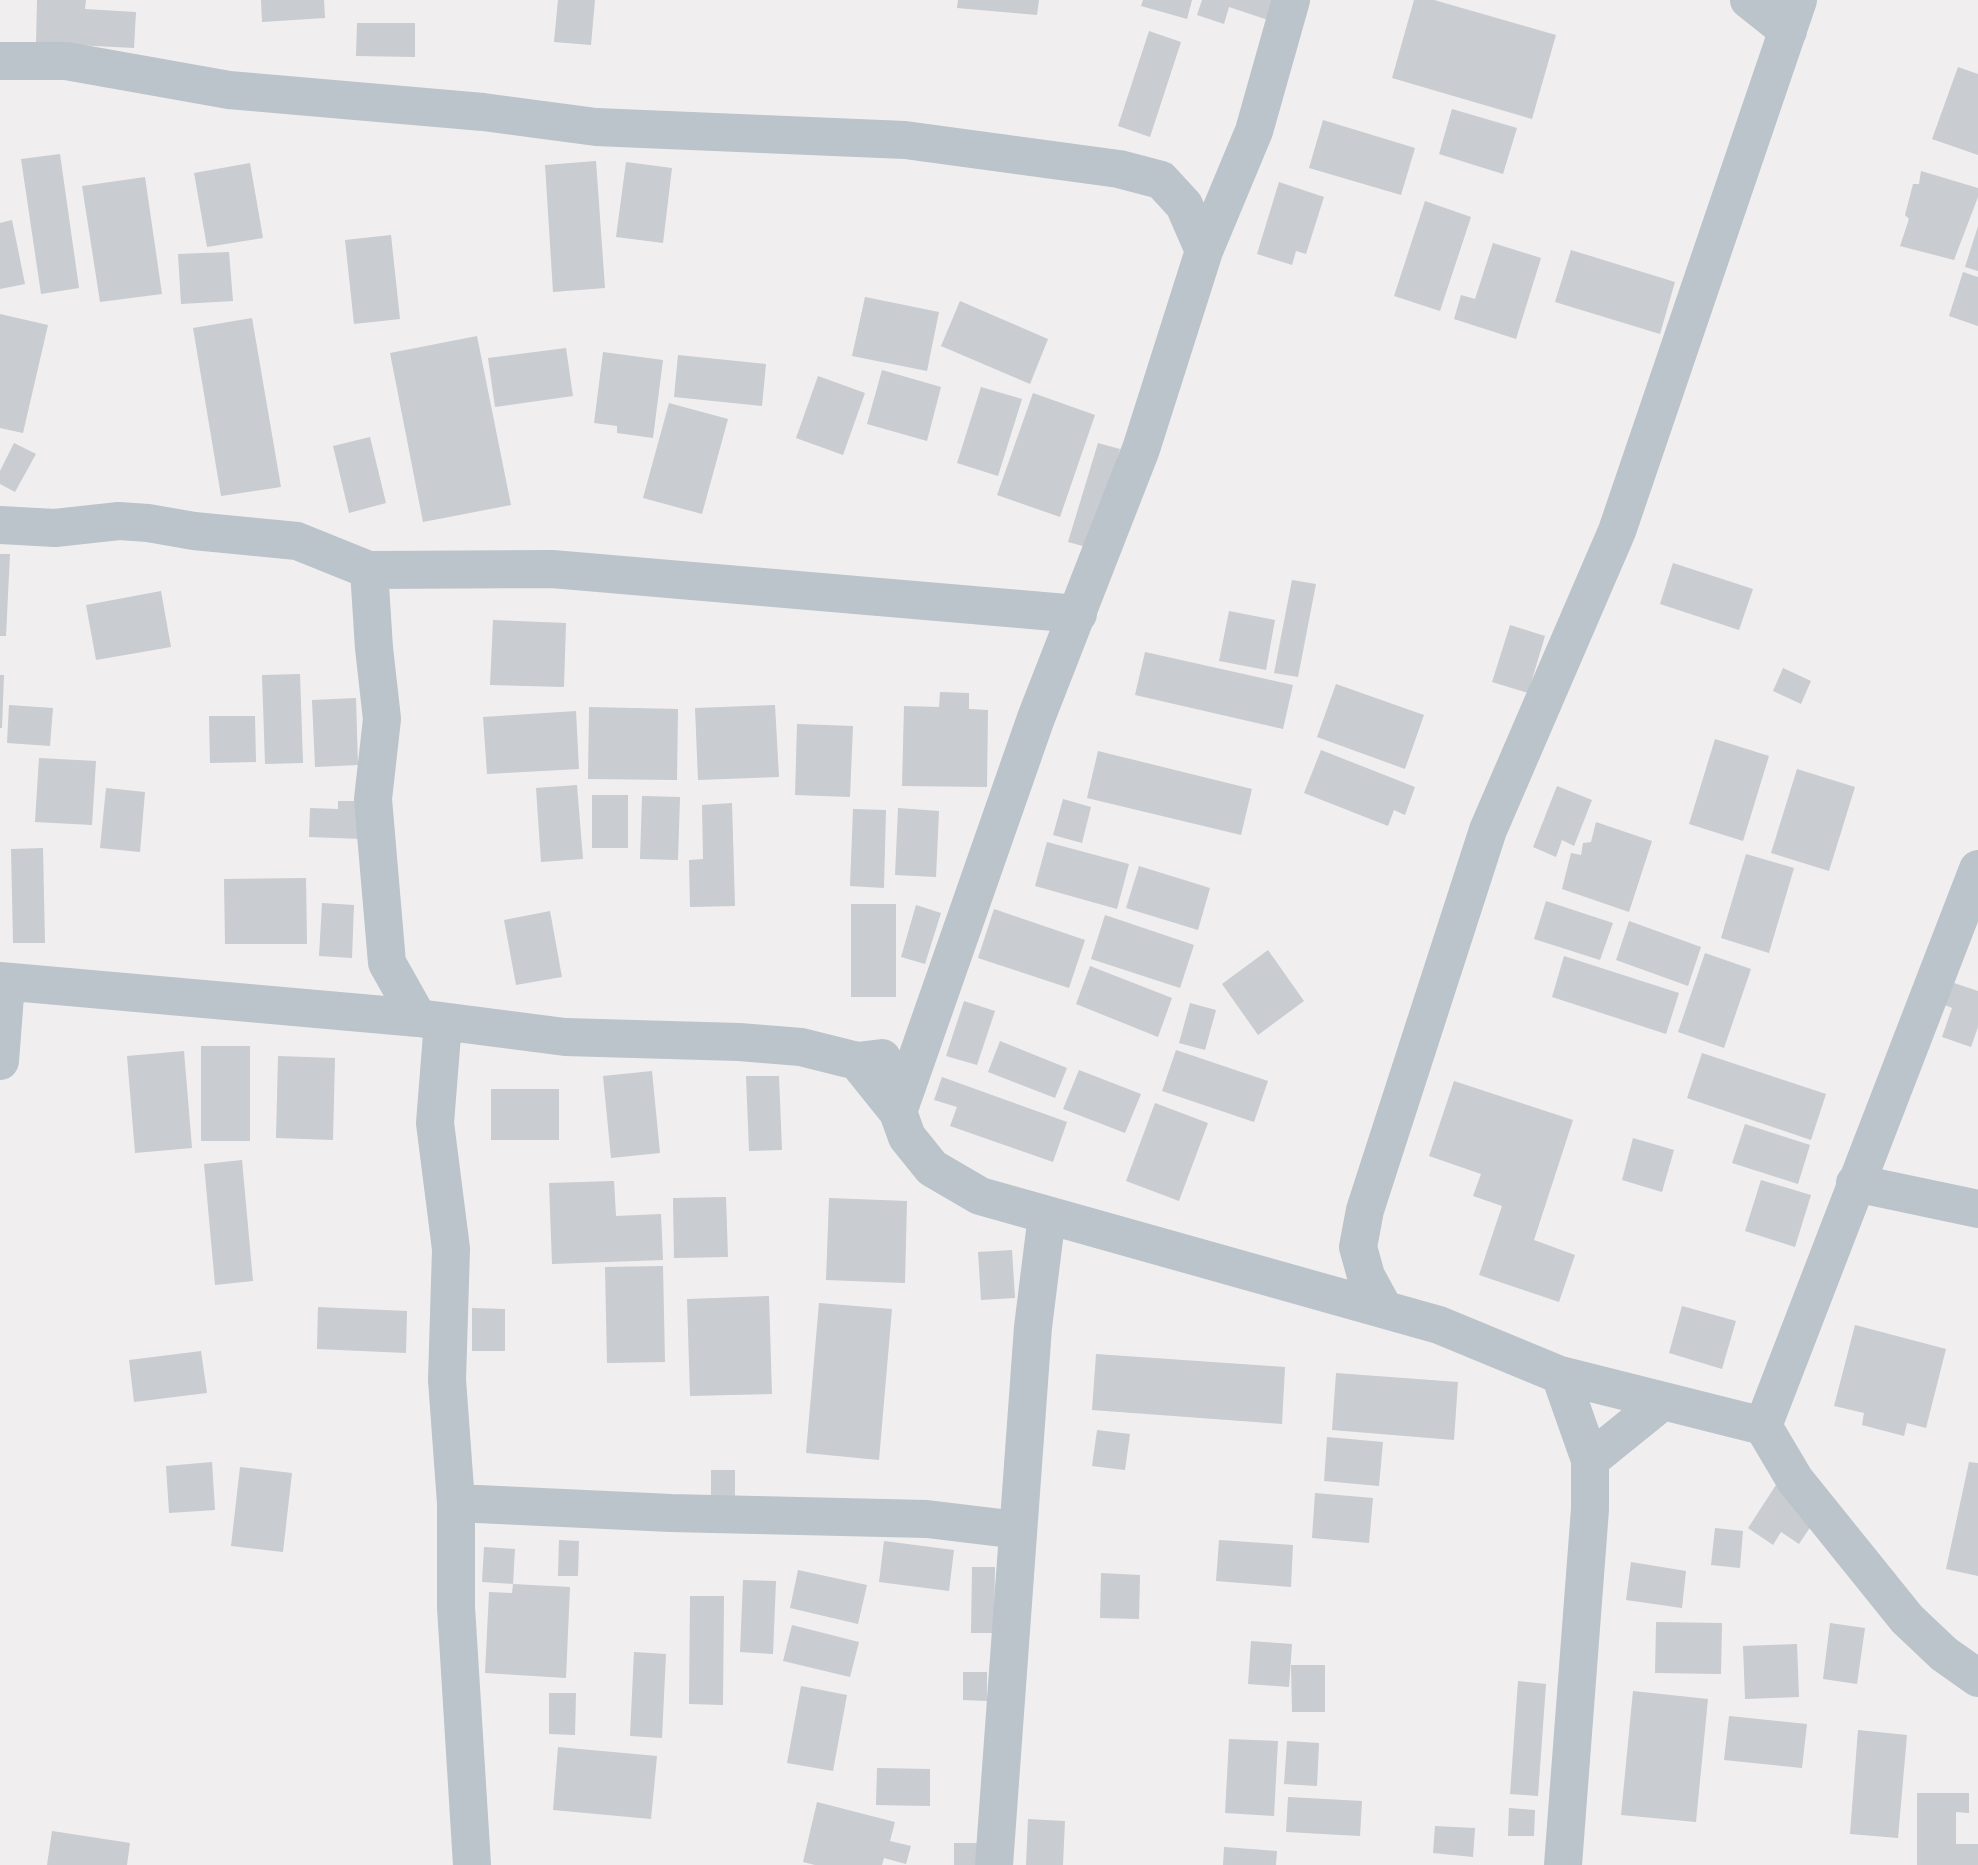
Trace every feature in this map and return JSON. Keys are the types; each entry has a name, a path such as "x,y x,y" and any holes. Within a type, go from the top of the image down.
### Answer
{"street":[{"path":"898,1112 1036,718 1141,449 1204,251 1254,131 1292,0"},
{"path":"1384,1309 1366,1276 1358,1247 1365,1210 1488,830 1617,531 1793,15 1749,0"},
{"path":"0,61 66,61 229,90 483,112 596,127 905,140 1119,169 1161,180 1184,205 1204,251"},
{"path":"0,525 55,528 119,521 297,541 369,570 552,569 1078,614"},
{"path":"369,570 382,719 373,799 387,963 430,1020 435,1123 450,1248 447,1380 456,1503 456,1607 472,1865"},
{"path":"1763,1426 1978,869"},
{"path":"358,1012 387,963"},
{"path":"0,1061 3,981 358,1012 565,1037 739,1042 801,1047 857,1060 917,1053"},
{"path":"857,1060 898,1112 907,1137 932,1168 980,1196 1439,1325 1560,1375 1763,1426 1795,1480 1907,1619 1944,1654 1978,1678"},
{"path":"1855,1184 1978,1209"},
{"path":"994,1865 1033,1327 1047,1215"},
{"path":"1315,1290 1358,1247"},
{"path":"1560,1375 1590,1460 1590,1509 1563,1865"},
{"path":"1590,1460 1663,1401"},
{"path":"456,1503 671,1513 927,1519 1018,1530"}],"building":[{"path":"37,0 86,0 85,9 136,12 134,48 36,43"},
{"path":"261,0 324,0 325,18 262,22"},
{"path":"558,0 595,0 591,45 554,42"},
{"path":"958,0 1039,0 1037,15 957,8"},
{"path":"1143,0 1192,0 1187,19 1141,6"},
{"path":"1202,0 1287,0 1280,24 1229,7 1224,24 1197,15"},
{"path":"1414,0 1434,0 1556,35 1532,119 1392,78"},
{"path":"357,23 415,23 415,57 356,56"},
{"path":"1149,31 1181,42 1150,137 1118,126"},
{"path":"1958,67 1978,74 1978,155 1932,139"},
{"path":"1452,109 1517,128 1503,174 1439,154"},
{"path":"1323,120 1415,148 1401,195 1309,168"},
{"path":"60,154 79,288 41,294 21,159"},
{"path":"596,161 605,288 553,292 545,165"},
{"path":"626,162 672,168 663,243 616,237"},
{"path":"250,163 263,238 207,247 194,173"},
{"path":"1921,171 1978,188 1978,197 1954,260 1900,246 1909,219 1905,215 1913,184 1919,184"},
{"path":"145,177 162,294 100,302 82,186"},
{"path":"1279,182 1324,197 1306,254 1296,251 1292,265 1257,254"},
{"path":"1425,201 1471,217 1440,311 1394,296"},
{"path":"12,220 25,284 0,289 0,223"},
{"path":"1978,226 1978,271 1965,267"},
{"path":"391,235 400,319 354,324 345,240"},
{"path":"1493,243 1541,258 1516,339 1454,319 1461,295 1475,299"},
{"path":"1571,250 1675,282 1660,334 1555,302"},
{"path":"229,252 233,301 181,304 178,254"},
{"path":"1963,272 1978,277 1978,326 1949,316"},
{"path":"865,297 939,312 927,371 852,356"},
{"path":"960,301 1048,339 1030,384 941,346"},
{"path":"0,314 48,325 23,433 0,428"},
{"path":"252,318 281,487 221,496 193,328"},
{"path":"477,336 511,505 423,522 390,353"},
{"path":"566,348 573,396 495,407 488,358"},
{"path":"603,352 663,360 653,438 617,433 617,426 594,423"},
{"path":"678,355 766,364 762,406 674,397"},
{"path":"882,370 941,387 927,441 867,424"},
{"path":"818,376 865,393 843,455 796,438"},
{"path":"981,387 1022,399 998,476 957,463"},
{"path":"1033,393 1095,415 1060,517 997,495"},
{"path":"669,403 728,419 702,514 643,498"},
{"path":"370,437 386,503 349,513 333,446"},
{"path":"14,443 36,454 15,492 0,484 0,471"},
{"path":"1098,443 1120,449 1090,548 1068,542"},
{"path":"0,554 10,554 6,636 0,636"},
{"path":"1673,563 1753,589 1739,630 1660,604"},
{"path":"1292,580 1316,584 1298,677 1274,673"},
{"path":"161,591 171,647 96,660 86,605"},
{"path":"1229,611 1275,620 1266,670 1219,661"},
{"path":"493,620 566,623 564,687 490,685"},
{"path":"1510,625 1545,636 1528,693 1492,682"},
{"path":"1145,652 1293,685 1283,729 1135,695"},
{"path":"1783,668 1811,681 1801,704 1773,691"},
{"path":"300,674 303,763 265,764 262,675"},
{"path":"0,675 4,675 2,728 0,728"},
{"path":"1336,684 1424,715 1405,769 1317,737"},
{"path":"940,692 969,693 969,709 988,710 987,787 902,786 904,706 939,707"},
{"path":"356,698 358,765 315,767 312,700"},
{"path":"9,705 53,708 50,746 7,743"},
{"path":"775,705 779,777 698,780 695,708"},
{"path":"589,707 678,709 677,780 588,779"},
{"path":"576,711 579,769 487,774 483,717"},
{"path":"209,716 255,716 256,762 210,763"},
{"path":"797,724 853,726 850,797 795,795"},
{"path":"1715,739 1769,756 1743,841 1689,824"},
{"path":"1321,750 1415,787 1405,815 1394,810 1388,826 1304,793"},
{"path":"1098,751 1252,789 1241,835 1087,798"},
{"path":"39,758 96,761 92,825 35,822"},
{"path":"1797,769 1855,787 1829,871 1771,853"},
{"path":"577,785 583,859 541,862 536,788"},
{"path":"1557,786 1592,800 1574,846 1562,840 1556,857 1533,847"},
{"path":"106,788 145,792 140,852 100,848"},
{"path":"592,795 628,795 628,848 592,848"},
{"path":"642,796 680,797 678,860 640,859"},
{"path":"1063,799 1091,807 1082,843 1053,835"},
{"path":"338,801 362,801 362,839 309,837 310,808 338,809"},
{"path":"732,803 735,906 690,907 689,860 703,859 702,805"},
{"path":"898,808 939,811 936,877 895,875"},
{"path":"853,809 886,810 884,888 850,886"},
{"path":"1596,822 1652,841 1629,912 1562,889 1571,853 1581,855 1583,843 1591,842"},
{"path":"1047,842 1129,864 1117,909 1035,886"},
{"path":"43,848 45,943 13,943 11,849"},
{"path":"1746,854 1794,868 1769,953 1721,938"},
{"path":"1139,866 1210,888 1198,930 1126,908"},
{"path":"306,878 307,944 225,944 224,879"},
{"path":"1546,901 1613,923 1600,960 1534,939"},
{"path":"322,903 354,905 352,958 319,956"},
{"path":"851,904 896,904 896,997 851,997"},
{"path":"916,905 941,913 925,964 901,957"},
{"path":"994,909 1085,940 1069,988 978,958"},
{"path":"550,911 562,977 516,985 504,920"},
{"path":"1105,915 1194,945 1180,988 1091,959"},
{"path":"1629,921 1701,947 1688,986 1616,960"},
{"path":"1268,950 1304,1001 1258,1035 1222,984"},
{"path":"1705,953 1751,969 1724,1048 1678,1032"},
{"path":"1564,956 1679,993 1666,1034 1552,997"},
{"path":"1090,966 1172,998 1158,1037 1076,1004"},
{"path":"1948,981 1978,991 1978,1027 1971,1047 1942,1037 1952,1008 1940,1003"},
{"path":"964,1001 995,1011 977,1065 946,1056"},
{"path":"1190,1003 1216,1010 1205,1050 1179,1043"},
{"path":"1000,1041 1067,1068 1055,1098 988,1072"},
{"path":"201,1046 250,1046 250,1141 201,1141"},
{"path":"1176,1050 1268,1081 1254,1122 1162,1091"},
{"path":"184,1051 192,1148 135,1153 127,1056"},
{"path":"1702,1053 1826,1094 1811,1140 1687,1098"},
{"path":"278,1056 335,1058 333,1140 276,1138"},
{"path":"1079,1070 1141,1094 1125,1133 1063,1109"},
{"path":"652,1071 660,1153 611,1158 603,1076"},
{"path":"746,1076 779,1076 782,1150 749,1151"},
{"path":"942,1077 1067,1122 1053,1162 950,1126 957,1107 934,1100"},
{"path":"1454,1081 1573,1120 1534,1240 1575,1255 1559,1302 1479,1275 1502,1206 1473,1196 1481,1174 1429,1156"},
{"path":"491,1089 559,1089 559,1140 491,1140"},
{"path":"1155,1103 1208,1123 1179,1201 1126,1181"},
{"path":"1745,1124 1810,1145 1798,1184 1732,1163"},
{"path":"1633,1138 1674,1150 1662,1192 1622,1180"},
{"path":"242,1160 253,1281 215,1285 204,1164"},
{"path":"1761,1180 1811,1195 1795,1247 1745,1231"},
{"path":"614,1181 616,1216 661,1214 663,1260 552,1264 549,1183"},
{"path":"726,1197 728,1257 674,1258 673,1198"},
{"path":"829,1198 907,1201 905,1283 826,1280"},
{"path":"1012,1250 1015,1298 981,1300 978,1252"},
{"path":"663,1266 665,1362 607,1363 605,1267"},
{"path":"769,1296 772,1394 690,1396 687,1299"},
{"path":"819,1303 892,1309 879,1460 806,1453"},
{"path":"1682,1306 1736,1321 1722,1369 1669,1353"},
{"path":"318,1307 407,1311 406,1353 317,1349"},
{"path":"472,1308 505,1309 505,1351 472,1351"},
{"path":"1855,1325 1946,1349 1926,1428 1907,1423 1904,1436 1862,1425 1864,1413 1834,1406"},
{"path":"201,1351 207,1393 134,1402 129,1360"},
{"path":"1096,1354 1285,1367 1282,1424 1092,1410"},
{"path":"1336,1373 1458,1382 1454,1440 1332,1430"},
{"path":"1097,1430 1130,1434 1125,1470 1092,1466"},
{"path":"1327,1437 1383,1442 1379,1486 1324,1481"},
{"path":"212,1462 215,1510 169,1513 166,1466"},
{"path":"1969,1462 1978,1463 1978,1576 1946,1569"},
{"path":"240,1467 292,1473 283,1552 231,1546"},
{"path":"711,1470 735,1470 735,1498 711,1498"},
{"path":"1776,1485 1819,1514 1799,1544 1781,1532 1773,1545 1748,1528"},
{"path":"1315,1493 1373,1498 1369,1543 1312,1538"},
{"path":"1715,1528 1743,1531 1740,1568 1711,1565"},
{"path":"559,1540 579,1541 578,1576 558,1576"},
{"path":"1219,1540 1293,1545 1291,1587 1216,1581"},
{"path":"884,1541 954,1550 949,1591 879,1582"},
{"path":"484,1547 515,1549 513,1584 482,1582"},
{"path":"1631,1562 1686,1571 1682,1608 1626,1600"},
{"path":"972,1567 995,1567 994,1633 971,1633"},
{"path":"798,1570 867,1585 858,1624 790,1608"},
{"path":"1101,1573 1140,1575 1139,1619 1100,1618"},
{"path":"743,1580 776,1581 773,1654 740,1652"},
{"path":"513,1584 570,1587 566,1678 485,1673 489,1592 512,1593"},
{"path":"690,1596 724,1596 723,1705 689,1704"},
{"path":"1656,1622 1722,1623 1721,1674 1655,1673"},
{"path":"1830,1623 1865,1628 1857,1684 1823,1679"},
{"path":"792,1625 859,1642 850,1677 783,1661"},
{"path":"1251,1641 1292,1644 1289,1687 1248,1684"},
{"path":"1797,1644 1799,1697 1745,1699 1743,1646"},
{"path":"634,1652 666,1654 662,1738 630,1736"},
{"path":"1291,1665 1325,1665 1325,1712 1292,1712"},
{"path":"963,1672 987,1672 987,1701 963,1700"},
{"path":"1518,1681 1546,1684 1538,1796 1510,1794"},
{"path":"801,1686 847,1695 833,1771 787,1763"},
{"path":"1633,1691 1708,1699 1696,1822 1621,1815"},
{"path":"549,1693 576,1693 575,1735 549,1734"},
{"path":"1729,1716 1807,1724 1802,1768 1724,1760"},
{"path":"1858,1730 1907,1735 1898,1838 1850,1834"},
{"path":"1229,1739 1278,1741 1274,1816 1225,1813"},
{"path":"1287,1741 1319,1743 1317,1786 1284,1784"},
{"path":"558,1747 657,1756 651,1819 553,1810"},
{"path":"877,1768 930,1769 930,1806 876,1805"},
{"path":"1917,1793 1969,1793 1969,1813 1956,1812 1956,1844 1978,1844 1978,1865 1917,1865"},
{"path":"1288,1797 1362,1801 1360,1836 1286,1832"},
{"path":"817,1802 895,1822 890,1841 911,1846 906,1864 884,1858 882,1865 815,1865 803,1862"},
{"path":"1509,1808 1535,1810 1534,1836 1508,1836"},
{"path":"1028,1819 1065,1821 1063,1865 1026,1865"},
{"path":"1435,1826 1475,1828 1473,1857 1433,1853"},
{"path":"52,1831 130,1843 127,1865 47,1865"},
{"path":"954,1843 981,1843 981,1865 954,1865"},
{"path":"1224,1847 1277,1851 1276,1865 1223,1865"}]}
